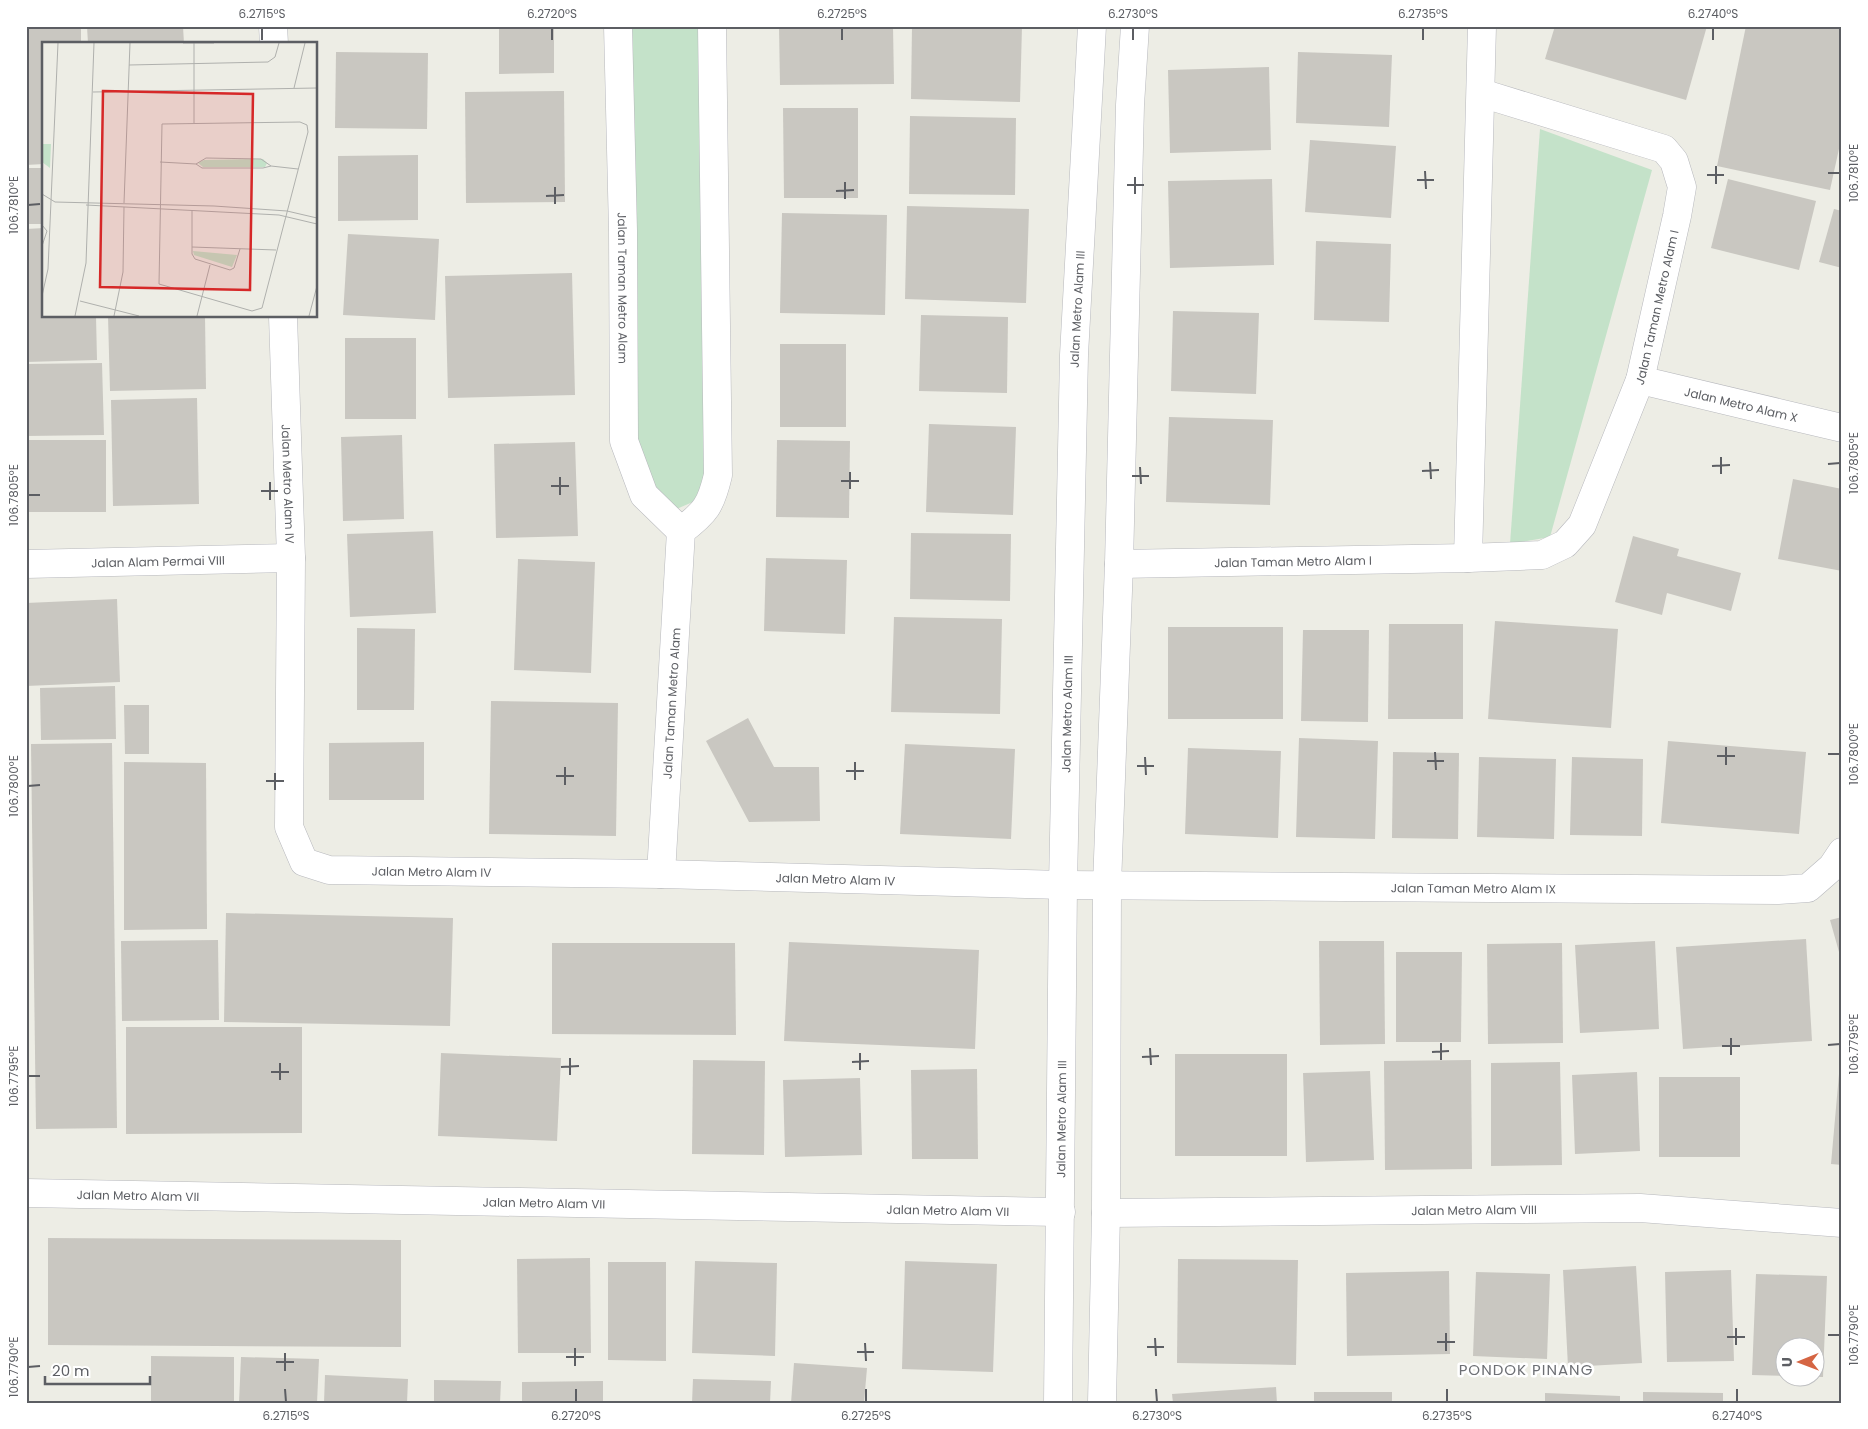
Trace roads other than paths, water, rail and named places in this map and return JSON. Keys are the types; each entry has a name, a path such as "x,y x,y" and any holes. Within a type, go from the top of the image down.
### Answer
{"street":[{"path":"273,26 274,42"},
{"name":"Jalan Taman Metro Alam","path":"618,26 623,231 624,440 644,495 682,531 661,874"},
{"path":"682,531 702,515 713,497 718,475 712,26"},
{"name":"Jalan Metro Alam III","path":"1058,1403 1063,885 1074,355 1092,26"},
{"path":"1102,1403 1106,1213 1108,885 1119,564 1130,105 1135,26"},
{"path":"1468,558 1482,26"},
{"name":"Jalan Taman Metro Alam I","path":"1119,564 1542,555 1565,544 1582,526 1640,380 1682,187 1674,161 1664,149 1481,93"},
{"name":"Jalan Metro Alam IV","path":"283,318 291,558 289,827 304,862 329,870 661,874 1108,885"},
{"name":"Jalan Metro Alam X","path":"1640,380 1842,428"},
{"name":"Jalan Alam Permai VIII","path":"26,564 291,558"},
{"name":"Jalan Taman Metro Alam IX","path":"1108,885 1778,890 1808,888 1837,859"},
{"name":"Jalan Metro Alam VII","path":"26,1193 1061,1212"},
{"name":"Jalan Metro Alam VIII","path":"1106,1213 1640,1208 1842,1223"}],"district":[{"name":"PONDOK PINANG","path":"1526,1369"}]}
